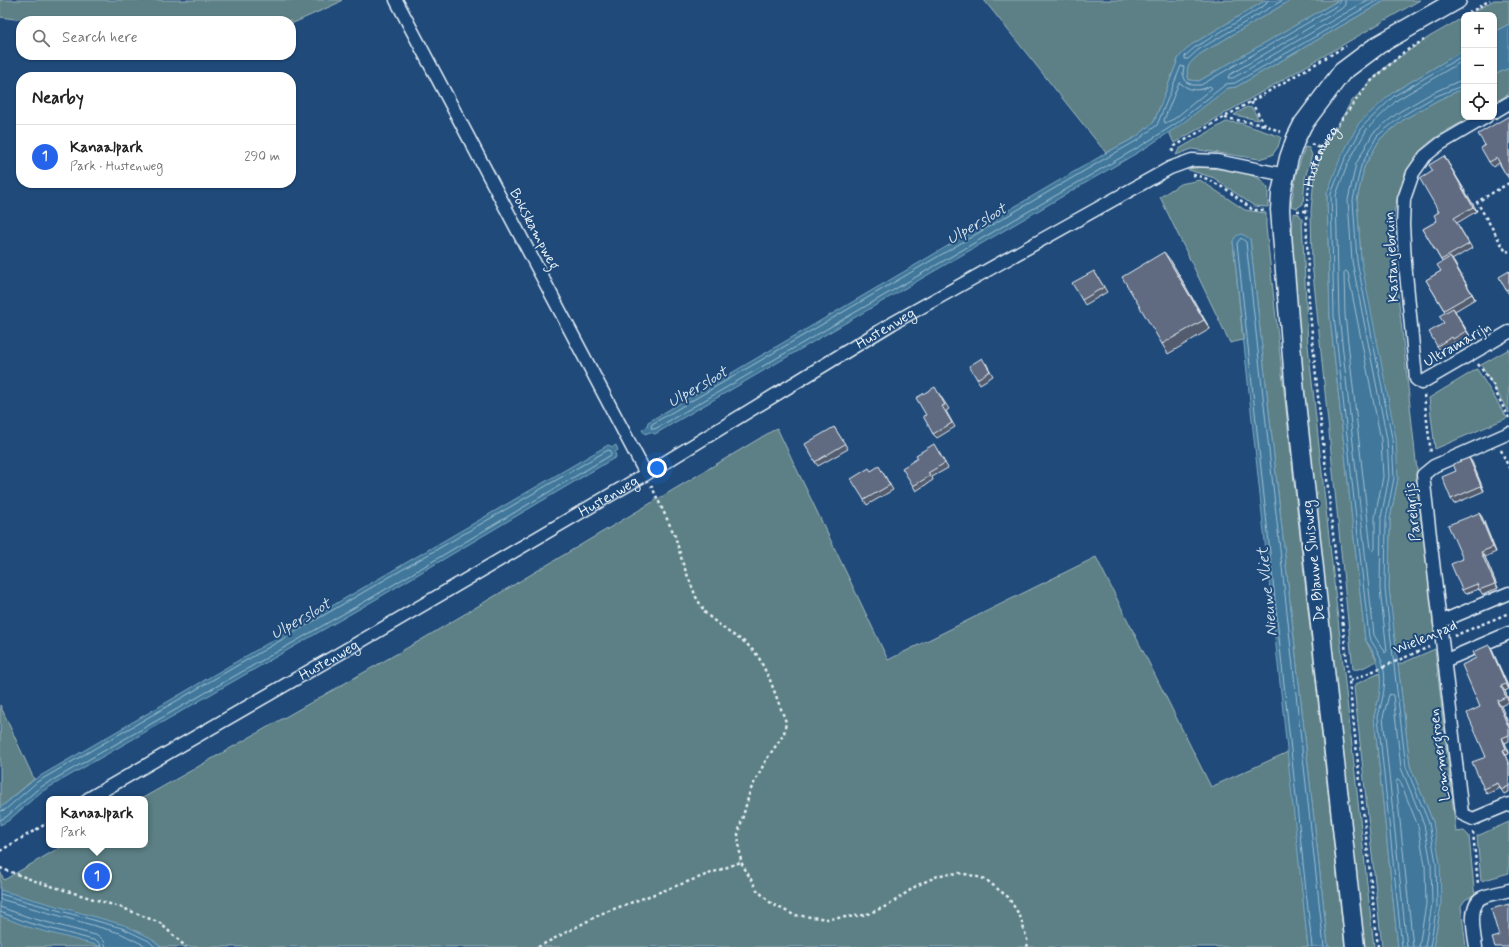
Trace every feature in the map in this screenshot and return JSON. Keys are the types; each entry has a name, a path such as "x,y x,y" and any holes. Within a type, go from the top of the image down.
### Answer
{"main road":[{"name":"Hustenweg","path":"1285,175 1289,158 1303,124 1342,72 1378,45 1457,0"},
{"name":"De Blauwe Sluisweg","path":"1285,175 1280,210 1295,393 1355,947"}],"street":[{"name":"Bokskampweg","path":"396,0 646,474"},
{"path":"1497,110 1509,103"},
{"name":"Kastanjebruin","path":"1421,383 1416,379 1414,364 1405,262 1403,224 1404,199 1413,173 1425,156 1440,144 1481,120"},
{"name":"Hustenweg","path":"93,796 646,474 893,323 1170,168 1192,160 1217,161 1285,175"},
{"name":"Ultramarijn","path":"1421,383 1509,332"},
{"name":"Parelgrijs","path":"1442,642 1423,475 1434,466 1509,434"},
{"path":"1440,622 1509,593"},
{"path":"1444,661 1509,633"},
{"name":"Lommergroen","path":"1442,642 1462,814 1473,820"},
{"path":"1473,820 1509,804"},
{"path":"1476,947 1472,915 1475,906 1480,899 1509,890"}],"path":[{"path":"1470,12 1490,0"},
{"name":"Hustenweg","path":"1170,168 1179,172 1203,177 1226,189 1253,210 1306,211 1310,177 1320,148 1369,83 1404,52 1431,36"},
{"path":"1170,168 1169,160 1175,146 1351,43"},
{"path":"1224,117 1265,125"},
{"path":"1509,183 1477,202 1506,252 1509,250"},
{"name":"De Blauwe Sluisweg","path":"1306,211 1309,301 1378,947"},
{"path":"1472,354 1494,386 1509,418"},
{"path":"1421,383 1430,449 1434,466"},
{"path":"1496,439 1509,468"},
{"path":"646,474 675,536 683,564 696,597 706,614 727,631 746,643 758,656 770,680 786,722 784,734 766,760 750,790 738,834 741,862 757,890 772,904 794,915 828,919 865,916 889,906 916,886 940,875 959,873 985,879 1008,897 1020,916 1028,943 1027,947"},
{"name":"Wielenpad","path":"1349,681 1509,613"},
{"path":"1473,820 1480,899"},
{"path":"0,851 46,824"},
{"path":"538,947 603,913 741,862"},
{"path":"0,868 38,882 122,908 160,923 186,947"}],"green space":[{"path":"0,0 342,0 296,22 296,16 16,16 16,19 0,17"},
{"path":"984,0 1266,0 1191,45 1179,57 1154,122 1136,137 1106,153"},
{"path":"1291,0 1339,0 1199,81 1189,80 1187,71 1189,65 1200,54"},
{"path":"1386,0 1420,0 1174,143 1169,132 1228,88 1236,87"},
{"path":"1494,0 1509,0 1509,24 1497,30 1497,12 1473,12"},
{"path":"1461,19 1461,52 1392,93 1327,193 1330,316 1365,639 1377,661 1362,668 1353,669 1312,263 1311,211 1314,177 1323,150 1351,102 1385,67 1429,37"},
{"path":"1509,68 1509,94 1497,101 1497,84 1497,74"},
{"path":"1461,89 1461,120 1466,120 1439,135 1427,144 1418,154 1403,183 1398,197 1395,208 1392,238 1435,638 1396,652 1389,589 1390,519 1398,478 1361,260 1357,200 1364,167 1380,139 1403,120 1436,101"},
{"path":"1247,107 1252,108 1259,120 1234,115"},
{"path":"1226,122 1240,123 1281,137 1278,147 1272,155 1259,159 1192,149 1176,155 1179,149"},
{"path":"1305,147 1309,148 1312,155 1305,178 1303,204 1297,208 1291,206 1296,174"},
{"path":"1203,167 1246,173 1260,179 1268,188 1268,207 1254,206 1214,178 1186,169"},
{"path":"1200,180 1245,210 1266,213 1266,227 1345,947 1328,947 1250,239 1233,241 1243,340 1230,343 1160,197 1180,184"},
{"path":"1293,213 1299,214 1302,219 1308,345 1374,947 1363,947 1301,373 1292,241"},
{"path":"1509,349 1509,413 1481,365"},
{"path":"1477,369 1507,418 1435,449 1429,398"},
{"path":"777,428 888,660 1096,557 1211,787 1288,752 1308,947 0,947 0,871 4,880 59,848 148,848 148,796 146,796 421,640"},
{"path":"1435,649 1456,832 1464,831 1469,836 1475,894 1465,900 1461,906 1466,947 1433,947 1441,905 1433,822 1410,766 1398,665"},
{"path":"1380,673 1381,689 1374,716 1398,947 1382,947 1354,687 1356,684"},
{"path":"0,705 34,779 0,808"},
{"path":"1509,822 1509,873 1481,881 1477,836"}],"water":[{"path":"1266,0 1291,0 1200,54 1189,65 1187,71 1189,80 1199,81 1339,0 1386,0 1236,87 1228,88 1179,126 1142,150 655,434 650,432 645,434 642,430 647,427 648,422 1106,153 1136,137 1154,122 1179,57 1191,45"},
{"path":"1509,24 1509,68 1497,74 1497,48 1497,30"},
{"path":"1461,52 1461,89 1436,101 1403,120 1380,139 1364,167 1357,200 1361,260 1396,438 1398,478 1390,519 1389,589 1410,766 1433,822 1440,863 1441,905 1433,947 1398,947 1374,716 1378,702 1380,672 1375,655 1365,639 1330,316 1327,193 1340,159 1359,123 1392,93"},
{"path":"1241,234 1250,239 1328,947 1308,947 1233,241 1236,236"},
{"path":"608,445 613,447 616,445 618,450 615,452 616,457 373,601 41,792 8,821 0,825 0,808 35,779"},
{"path":"0,890 124,925 151,938 161,947 103,947 28,927 0,916"}],"building":[{"path":"1509,116 1509,174 1506,175 1497,158 1489,162 1481,148 1485,145 1478,134"},
{"path":"1444,156 1473,207 1454,218 1469,244 1441,260 1423,229 1437,221 1434,215 1439,212 1420,179 1433,171 1429,165"},
{"path":"1164,252 1204,320 1162,344 1122,277"},
{"path":"1450,257 1472,294 1444,310 1426,280 1441,271 1437,265"},
{"path":"1094,271 1104,287 1082,300 1072,283"},
{"path":"1509,271 1509,289 1506,290 1499,277"},
{"path":"1453,308 1466,331 1437,346 1429,332 1444,323 1439,316"},
{"path":"982,358 990,371 977,379 969,366"},
{"path":"935,387 945,405 942,406 952,423 933,434 923,416 926,415 916,398"},
{"path":"834,427 845,444 815,462 805,444"},
{"path":"934,444 945,463 928,473 930,476 913,486 902,468 918,458 916,455"},
{"path":"1469,458 1481,486 1451,499 1442,477 1456,471 1453,464"},
{"path":"879,466 890,485 864,500 851,479 869,468 871,471"},
{"path":"1479,513 1493,547 1481,552 1495,584 1479,590 1477,584 1462,590 1451,564 1463,559 1448,525"},
{"path":"1489,645 1506,684 1501,686 1506,697 1497,701 1509,728 1509,735 1502,738 1506,749 1503,750 1509,765 1509,786 1501,790 1498,783 1484,789 1472,762 1486,757 1467,713 1480,707 1462,665 1476,658 1473,652"},
{"path":"1509,904 1509,947 1495,947 1492,938 1499,936 1491,909"}],"place":[{"name":"Kanaalpark","path":"97,876"}],"water label":[{"name":"Ulpersloot","path":"976,223"},
{"name":"Ulpersloot","path":"697,386"},
{"name":"Nieuwe Vliet","path":"1266,592"},
{"name":"Ulpersloot","path":"300,618"}]}
